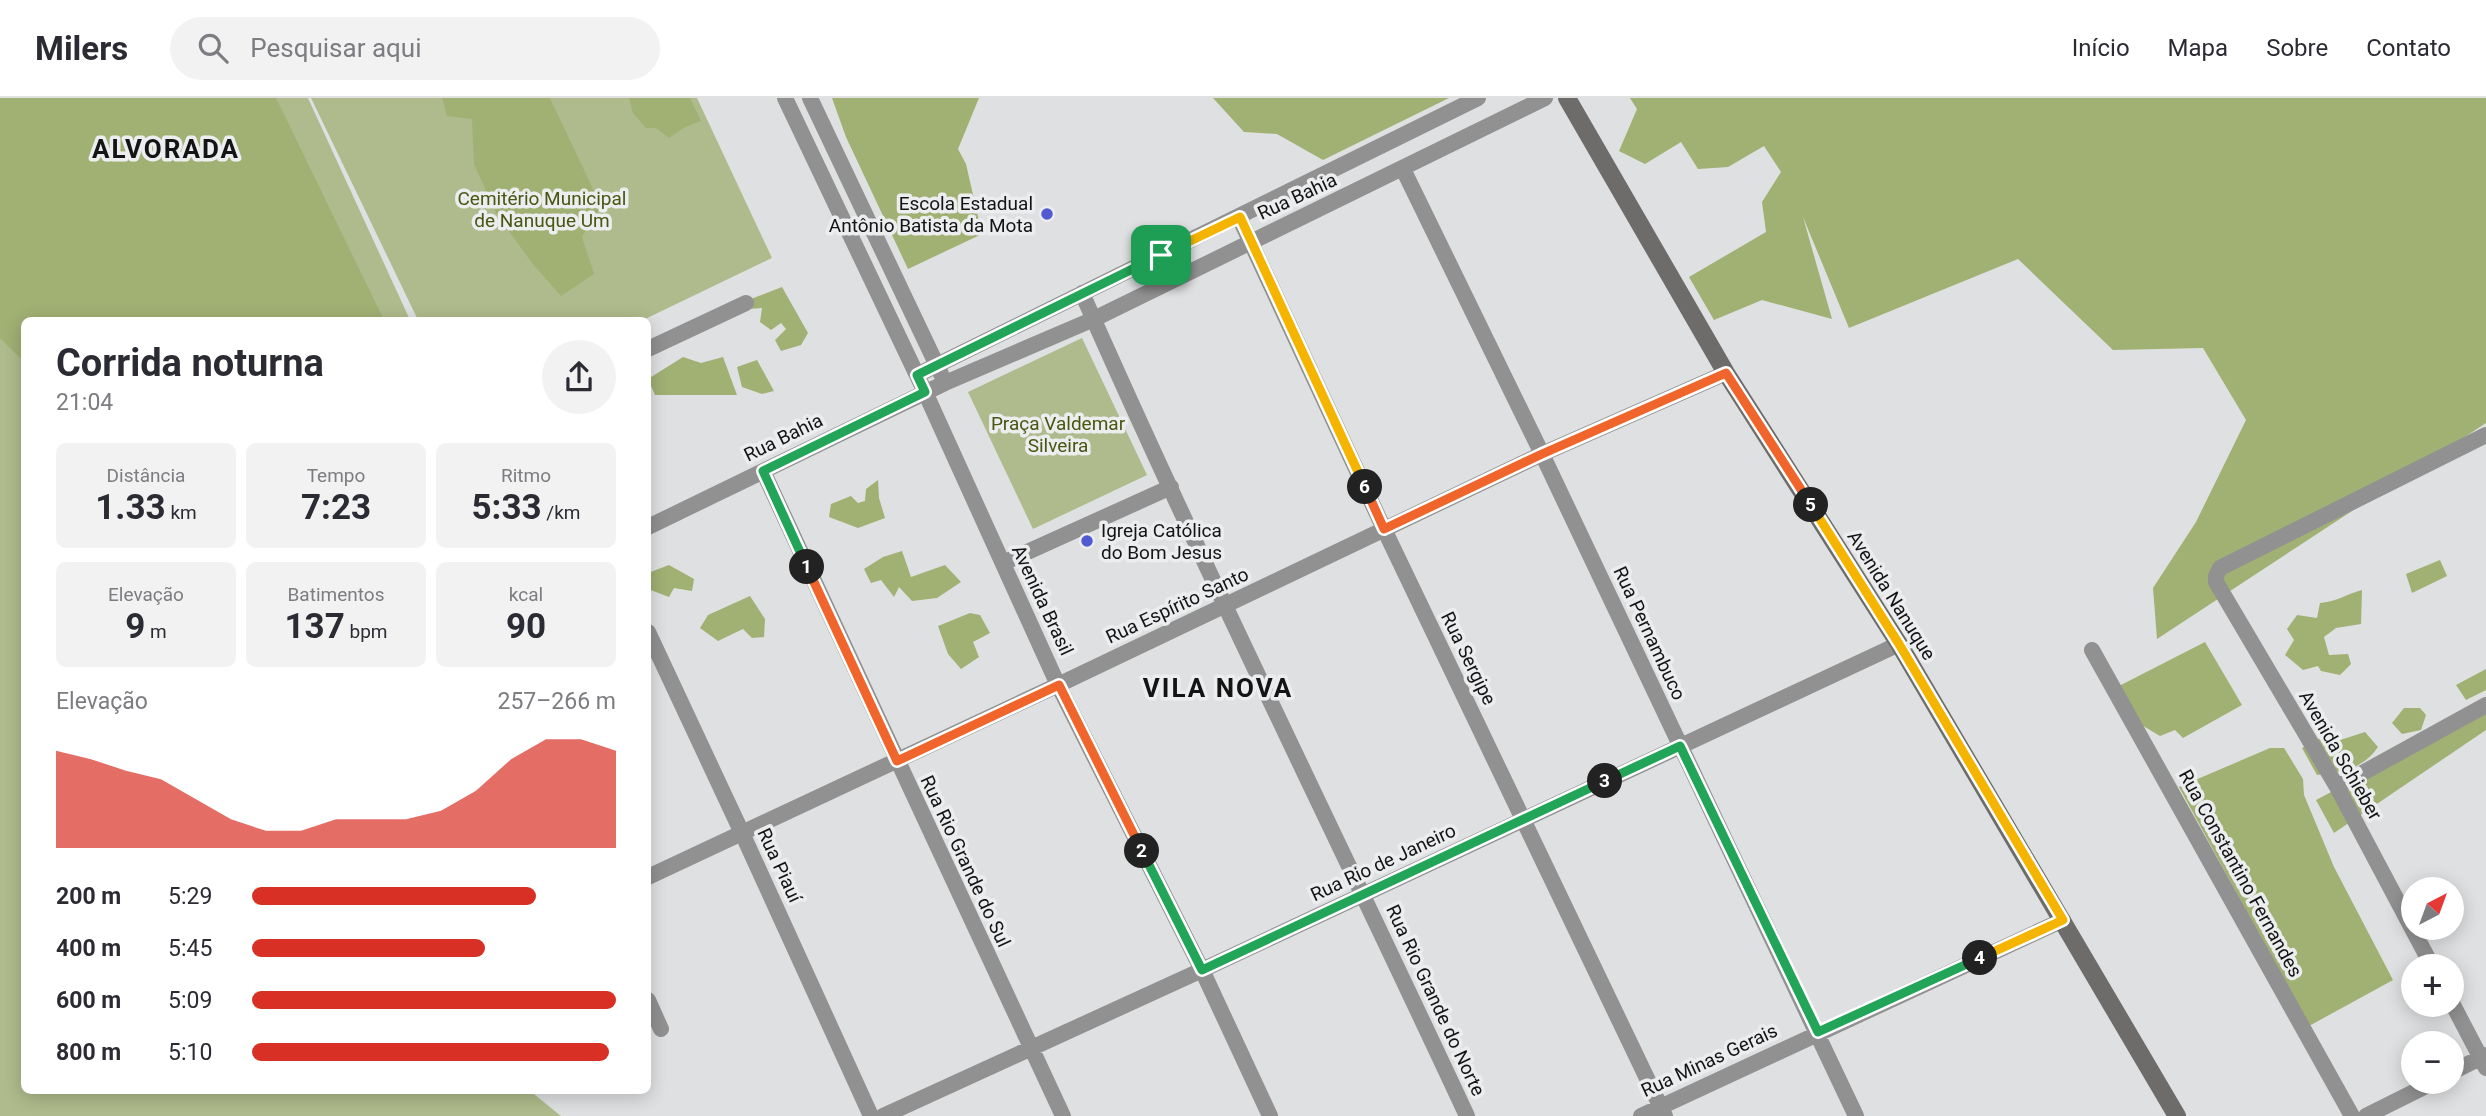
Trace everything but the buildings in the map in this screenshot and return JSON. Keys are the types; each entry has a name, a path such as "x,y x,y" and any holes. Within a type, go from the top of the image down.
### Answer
{"main road":[{"name":"Avenida Nanuque","path":"1567,98 1726,373 1899,644 2177,1116"}],"street":[{"name":"Avenida Brasil","path":"785,98 925,392 1059,685 1202,970 1270,1116"},
{"path":"810,98 945,383"},
{"name":"Rua Bahia","path":"917,375 1478,98"},
{"name":"Rua Bahia","path":"651,526 925,392 1094,319 1545,98"},
{"name":"Rua Pernambuco","path":"1403,169 1542,454 1856,1116"},
{"name":"Rua Sergipe","path":"1240,217 1384,529 1663,1111"},
{"name":"Rua Rio Grande do Norte","path":"1082,293 1224,607 1467,1116"},
{"path":"651,348 746,303"},
{"name":"Rua Espírito Santo","path":"651,876 1224,607 1542,454 1726,373"},
{"name":"Avenida Schieber","path":"2426,954 2337,787 2216,582 2216,576 2220,568 2486,435"},
{"name":"Rua Rio Grande do Sul","path":"763,471 1063,1116"},
{"path":"1003,563 1171,487"},
{"name":"Rua Piauí","path":"651,638 871,1116"},
{"name":"Rua Rio de Janeiro","path":"883,1116 1899,644"},
{"name":"Rua Constantino Fernandes","path":"2092,650 2352,1116"},
{"path":"2337,787 2486,705"},
{"name":"Rua Minas Gerais","path":"1641,1116 1663,1111 1818,1032 2063,920"},
{"path":"651,1006 662,1029"},
{"path":"2460,1017 2484,1060 2464,1068"},
{"path":"2366,1116 2410,1094"}],"green space":[{"path":"0,98 308,98 409,317 21,317 21,1094 534,1094 561,1116 0,1116"},
{"path":"0,98 276,98 383,317 21,317 21,359 0,338"},
{"name":"Cemitério Municipal de Nanuque Um","path":"311,98 697,98 772,258 649,317 417,317"},
{"path":"442,98 550,98 601,206 582,237 594,274 561,296 532,263 496,213 474,164 472,119 447,116"},
{"path":"629,98 690,98 701,121 685,127 669,138 656,128 646,128 633,113"},
{"path":"832,98 979,98 958,149 966,164 982,234 908,269 846,137"},
{"path":"1213,98 1449,98 1323,160 1277,134 1244,132"},
{"path":"1630,98 2486,98 2486,423 2157,639 2153,588 2196,522 2246,420 2203,348 2113,350 2018,259 1849,328 1803,217 1832,319 1762,300 1714,320 1689,277 1766,232 1762,202 1781,172 1764,146 1728,167 1698,169 1681,142 1645,164 1619,151 1637,109"},
{"path":"782,287 808,333 801,345 781,351 775,340 786,329 781,323 771,330 760,322 762,308 748,309 748,300"},
{"name":"Praça Valdemar Silveira","path":"1082,338 1147,475 1033,529 968,392"},
{"path":"683,357 701,363 723,357 737,395 655,395 651,377"},
{"path":"757,360 774,391 762,394 742,387 737,367"},
{"path":"878,480 879,498 885,518 858,528 829,517 831,504 851,496 858,503 865,501 866,489"},
{"path":"902,551 911,577 945,565 961,582 937,598 912,601 899,587 894,597 881,580 871,583 864,569 883,557"},
{"path":"2440,560 2447,576 2412,593 2406,574"},
{"path":"669,565 694,579 692,591 674,588 669,597 651,590 651,572"},
{"path":"2362,590 2361,624 2336,628 2324,637 2329,655 2348,654 2351,664 2340,675 2321,671 2318,666 2303,670 2285,655 2294,640 2287,629 2297,615 2317,618 2320,603"},
{"path":"750,596 765,619 764,637 752,638 743,629 718,641 700,628 708,615"},
{"path":"970,613 980,615 990,633 973,642 979,657 961,669 948,654 938,626"},
{"path":"2205,642 2242,705 2183,738 2175,730 2160,736 2140,724 2119,686"},
{"path":"2486,669 2486,690 2466,700 2456,685"},
{"path":"2404,708 2420,708 2426,715 2421,730 2402,734 2392,723"},
{"path":"2486,710 2486,730 2334,833 2316,800"},
{"path":"2365,732 2378,747 2359,765 2343,771 2317,775 2302,748 2319,739 2334,742"},
{"path":"2270,748 2284,748 2303,779 2304,795 2334,867 2393,980 2309,1026 2179,787"}],"place":[{"name":"Escola Estadual Antônio Batista da Mota","path":"1047,214"},
{"name":"Igreja Católica do Bom Jesus","path":"1087,541"}],"district":[{"name":"ALVORADA","path":"166,149"},
{"name":"VILA NOVA","path":"1218,688"}],"route":[{"path":"1240,217 1384,529 1542,454 1726,373 1899,644 2063,920 1818,1032 1680,746 1202,970 1059,685 897,761 763,471 925,392 917,375 1161,255 1240,217"}]}
